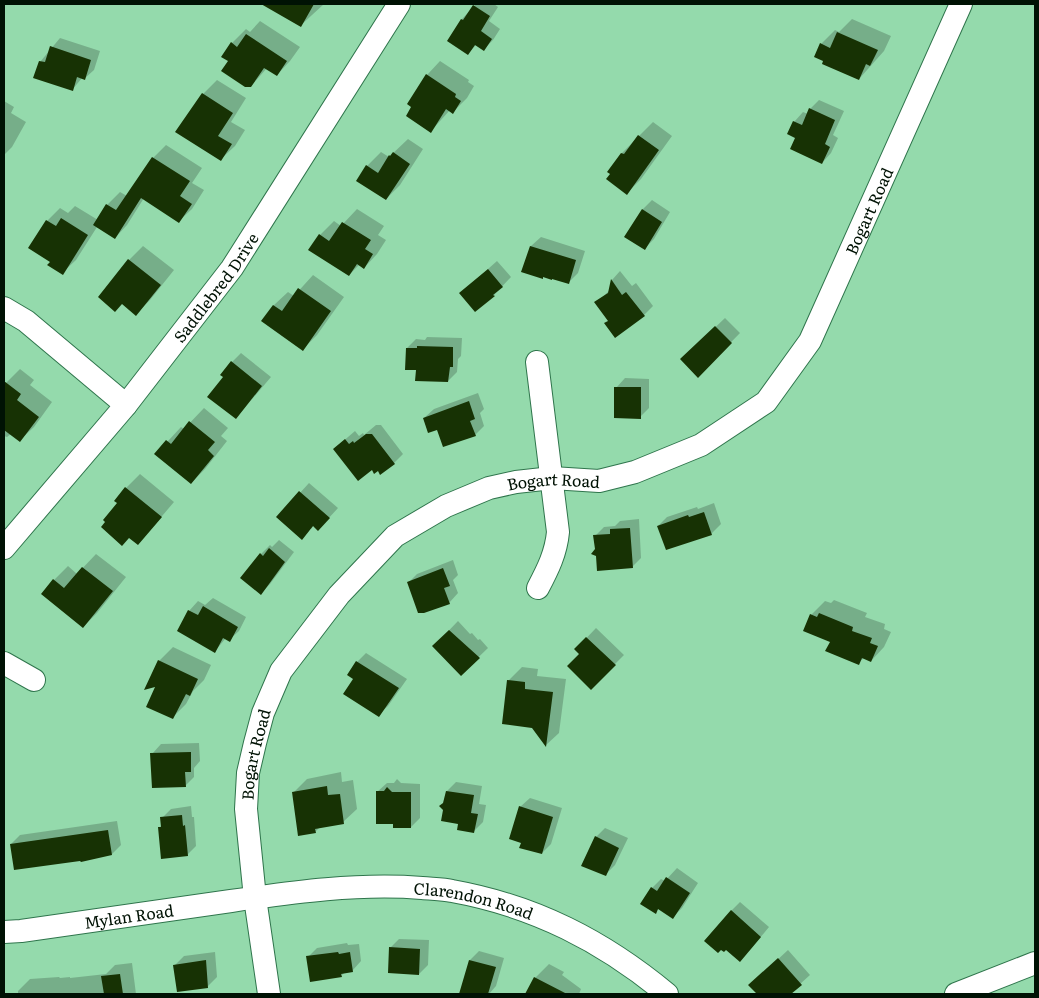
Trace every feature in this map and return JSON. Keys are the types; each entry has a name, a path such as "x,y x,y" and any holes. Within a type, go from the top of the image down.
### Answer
{"street":[{"name":"Saddlebred Drive","path":"4,548 126,405 232,268 399,4"},
{"name":"Bogart Road","path":"269,994 255,898 246,809 248,773 263,713 281,671 339,595 395,536 446,506 489,488 516,482 552,478 599,481 635,472 701,445 766,402 810,341 961,4"},
{"path":"4,308 26,321 126,405"},
{"path":"538,362 558,532 557,547 553,561 538,588"},
{"path":"4,663 34,680"},
{"name":"Clarendon Road","path":"255,898 322,889 395,886 451,890 509,905 556,922 596,942 630,964 668,994"},
{"name":"Mylan Road","path":"4,932 255,898"},
{"path":"962,993 1035,963"}],"building":[{"path":"261,4 314,4 301,27"},
{"path":"473,5 490,16 481,31 492,39 484,51 475,45 468,55 447,41 461,19 463,20"},
{"path":"837,32 878,50 870,66 866,64 859,80 822,64 823,61 814,57 820,43 830,48"},
{"path":"246,34 287,61 277,76 264,68 251,87 245,87 221,71 228,61 221,57 231,42 237,47"},
{"path":"50,46 91,60 85,80 77,77 73,91 33,78 39,61 45,62"},
{"path":"426,74 456,94 455,97 461,101 453,114 446,109 431,133 406,116 411,107 407,104"},
{"path":"202,93 233,113 218,136 232,144 221,161 175,132"},
{"path":"809,108 835,120 825,144 830,147 822,164 790,149 795,138 787,134 793,121 802,125"},
{"path":"638,135 659,150 627,195 606,179 610,174 607,172"},
{"path":"393,152 410,164 386,200 356,181 366,165 378,173 389,155"},
{"path":"152,157 190,181 180,196 192,204 179,223 141,198 115,239 93,225 106,204 116,210"},
{"path":"642,209 662,222 645,250 624,237"},
{"path":"61,218 88,235 63,275 47,265 50,262 28,248 46,220 56,226"},
{"path":"342,222 371,240 365,249 373,254 364,269 357,264 349,276 308,250 319,234 329,241"},
{"path":"530,246 576,260 569,284 521,272"},
{"path":"128,259 161,285 136,316 122,304 115,312 98,297"},
{"path":"488,269 503,287 475,312 459,293"},
{"path":"611,279 622,295 626,292 645,316 615,338 604,323 608,321 594,302 608,293"},
{"path":"298,288 331,311 303,351 261,321 273,305 282,311"},
{"path":"715,326 732,343 698,378 680,359"},
{"path":"417,346 453,347 453,367 450,367 448,382 415,381 416,370 405,370 406,348 417,348"},
{"path":"231,361 262,386 236,419 207,397 223,377 220,375"},
{"path":"4,381 21,394 17,400 39,417 20,442 4,430"},
{"path":"614,387 641,387 641,419 614,418"},
{"path":"469,401 475,419 470,421 476,436 443,447 437,430 428,433 423,418"},
{"path":"189,421 215,442 208,450 214,456 191,484 154,454 166,440 171,444"},
{"path":"366,434 372,434 395,464 380,475 378,471 374,474 372,470 358,481 333,449 345,439 349,444 353,441 354,443"},
{"path":"125,487 162,517 138,545 129,538 122,546 101,527 105,522 103,520 117,503 114,501"},
{"path":"299,491 330,518 318,531 313,526 302,540 276,517"},
{"path":"704,512 712,535 666,550 657,526 688,515 689,517"},
{"path":"630,528 633,568 597,571 596,556 591,554 595,549 593,535 610,534 610,529"},
{"path":"269,548 285,562 261,595 240,578 260,553 263,556"},
{"path":"82,567 113,591 83,628 41,594 53,579 64,588"},
{"path":"443,568 450,586 444,588 450,604 424,613 418,613 407,582"},
{"path":"203,606 238,627 230,642 223,638 215,653 177,631 188,610 198,615"},
{"path":"819,613 853,627 852,631 872,638 870,643 878,646 871,662 862,658 859,665 825,651 830,642 803,631 810,614 817,617"},
{"path":"449,630 480,658 461,676 432,646"},
{"path":"586,637 616,665 591,690 567,666 579,654 574,649"},
{"path":"158,660 198,679 190,696 186,694 173,719 146,707 155,687 144,690"},
{"path":"356,661 399,688 379,717 343,694 353,679 347,675"},
{"path":"507,680 525,682 525,689 553,692 546,747 532,728 502,724"},
{"path":"191,752 191,772 185,772 186,787 152,788 150,753"},
{"path":"327,786 328,795 340,794 344,824 315,829 316,833 298,836 292,792"},
{"path":"387,787 392,792 411,792 411,828 393,828 393,824 376,824 376,791 384,791"},
{"path":"446,791 474,795 471,813 478,814 474,833 457,830 458,824 441,821 443,810 439,806 443,803"},
{"path":"519,806 553,817 542,854 519,848 521,843 509,839"},
{"path":"182,815 183,826 185,825 188,856 161,859 158,827 161,827 160,817"},
{"path":"108,830 112,855 81,862 14,870 10,844"},
{"path":"595,836 619,848 606,876 581,866"},
{"path":"666,877 690,893 673,919 658,909 656,914 640,904 651,887 657,891"},
{"path":"731,910 761,937 740,962 726,950 724,952 721,950 718,953 704,941"},
{"path":"389,947 420,949 419,975 388,973"},
{"path":"338,952 339,954 350,952 353,972 341,974 342,977 310,982 306,956"},
{"path":"778,958 802,985 791,994 757,994 748,985"},
{"path":"206,960 208,988 177,992 173,965"},
{"path":"469,960 496,967 488,994 459,994"},
{"path":"120,974 123,994 104,994 101,976"},
{"path":"534,977 567,994 525,994"}]}
